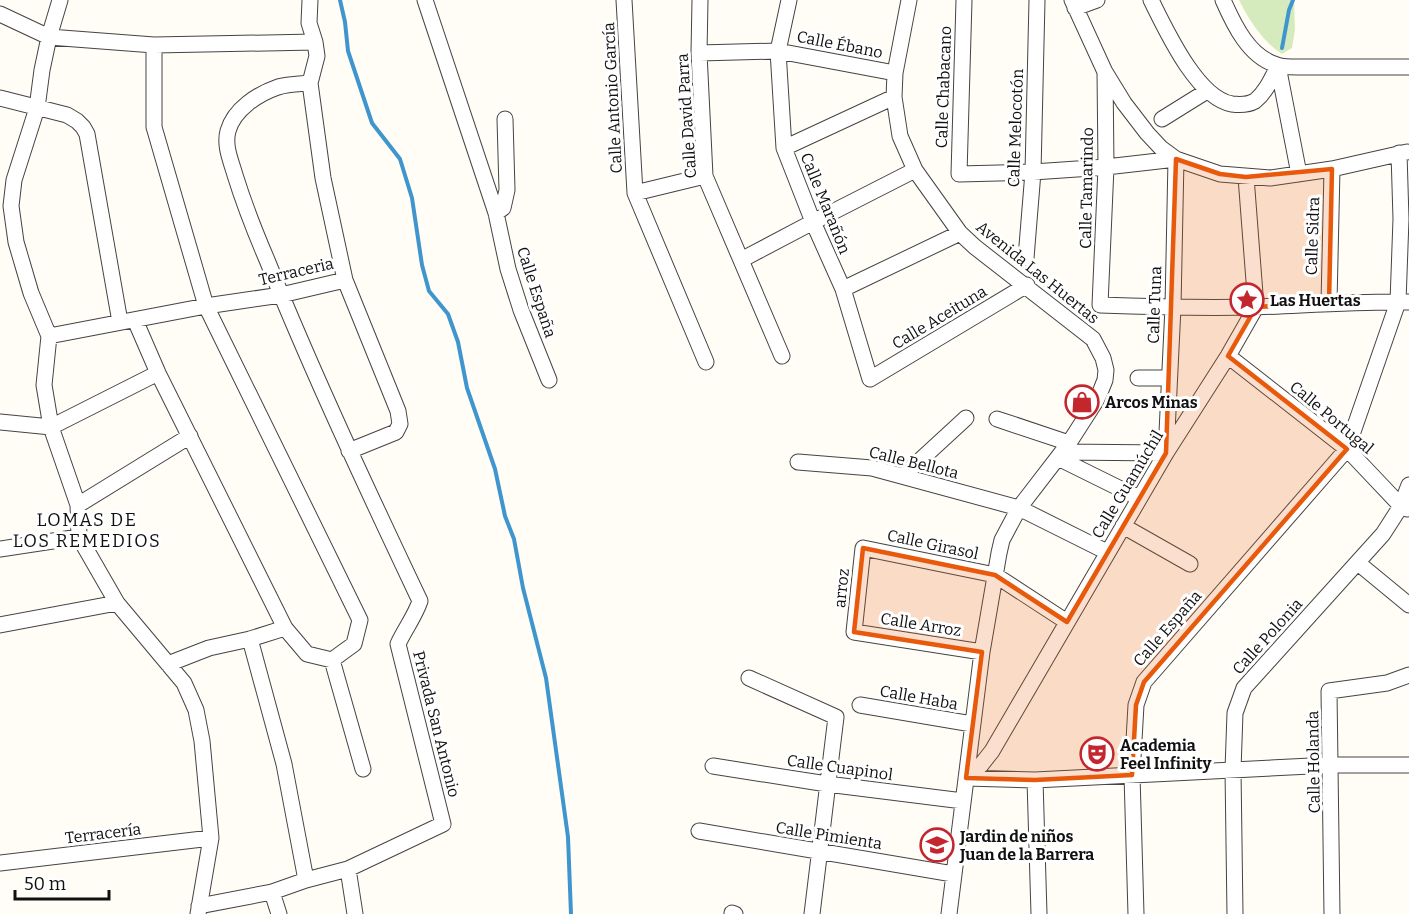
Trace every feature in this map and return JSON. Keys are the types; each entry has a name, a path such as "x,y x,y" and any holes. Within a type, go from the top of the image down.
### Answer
{"street":[{"path":"60,0 49,37 37,108 14,180 10,206 16,242 31,293 49,336 44,385 51,427 78,505 79,537 117,603 184,683 196,710 202,741 211,838 199,910 272,892 348,869 355,914"},
{"name":"Terraceria","path":"49,336 206,306 281,295 345,280 323,178 310,83 317,56 309,23 310,0"},
{"name":"Calle España","path":"425,0 496,213 508,269 521,310 549,380"},
{"name":"Calle Antonio García","path":"624,0 635,193 706,362"},
{"name":"Calle David Parra","path":"700,0 699,53 705,176 782,356"},
{"name":"Calle Marañón","path":"789,0 778,51 784,148 843,290 870,379"},
{"name":"Avenida Las Huertas","path":"909,0 895,73 894,97 900,135 915,170 960,233 1093,339 1103,358 1106,370 1105,380 1096,401 1063,451 1019,508 1002,540 982,652 949,914"},
{"name":"Calle Chabacano","path":"964,0 959,174 1033,172"},
{"name":"Calle Melocotón","path":"1026,258 1033,172 1037,0"},
{"path":"1098,0 1073,4 1105,72 1124,103 1147,133 1161,148 1176,159 1220,174 1270,178 1332,170 1404,152 1403,302 1347,449"},
{"path":"1151,0 1188,67 1207,91 1224,103 1241,105 1253,102 1263,93 1278,66"},
{"path":"1223,0 1243,37 1260,57 1278,66 1409,67"},
{"path":"0,14 49,37 154,45 315,42"},
{"path":"0,98 67,115 83,127 87,134 128,321 158,373 285,627 307,654 332,660 354,644 360,620 206,306 154,127 154,45"},
{"name":"Calle Ébano","path":"699,53 778,51 895,73"},
{"path":"1278,66 1299,174"},
{"name":"Calle Tamarindo","path":"1105,72 1106,167 1100,305 1173,307"},
{"path":"310,83 280,87 261,95 246,105 234,118 228,130 227,146 244,205 349,451 396,432 400,424 399,411 345,280"},
{"path":"1162,119 1207,91"},
{"path":"784,148 894,97"},
{"path":"496,213 503,208 507,190 505,119"},
{"path":"1033,172 1176,159"},
{"name":"Calle Tuna","path":"1166,453 1173,307 1176,159"},
{"path":"741,260 915,170"},
{"name":"Calle Sidra","path":"1329,303 1332,170"},
{"path":"635,193 705,176"},
{"path":"1246,177 1256,307"},
{"path":"843,290 960,233"},
{"name":"Calle Aceituna","path":"870,379 1027,285"},
{"path":"1173,307 1256,307 1403,302"},
{"name":"Calle Guamúchil","path":"966,778 992,751 1107,552 1256,307"},
{"name":"Calle Portugal","path":"1228,356 1347,449 1405,508"},
{"path":"0,422 51,427 158,373"},
{"path":"1138,378 1169,378"},
{"path":"903,476 966,418"},
{"path":"997,419 1063,451 1140,498"},
{"path":"78,505 189,436"},
{"name":"Calle España","path":"1136,914 1132,775 1136,705 1144,682 1347,449"},
{"name":"Privada San Antonio","path":"348,869 443,825 398,644 416,613 420,601 349,451"},
{"path":"1063,451 1166,453"},
{"name":"Calle Bellota","path":"798,462 872,468 1019,508 1107,552"},
{"name":"Calle Polonia","path":"1235,914 1233,770 1235,713 1244,688 1405,508 1409,485"},
{"path":"1123,526 1190,564"},
{"path":"0,549 79,537"},
{"name":"Calle Girasol","path":"863,548 995,575"},
{"name":"arroz","path":"854,632 863,548"},
{"path":"1358,563 1409,605"},
{"path":"995,575 1067,622"},
{"path":"0,625 117,603"},
{"path":"168,664 209,648 250,639 285,627"},
{"name":"Calle Arroz","path":"854,632 982,652"},
{"path":"250,639 284,765 306,880"},
{"path":"332,660 363,769"},
{"name":"Calle Holanda","path":"1332,914 1329,691 1387,683 1409,675"},
{"path":"749,678 836,717 812,914"},
{"name":"Calle Haba","path":"860,705 972,724"},
{"path":"966,778 1035,780 1331,765 1409,765"},
{"name":"Calle Cuapinol","path":"713,766 827,784 963,801"},
{"path":"1035,780 1039,914"},
{"name":"Calle Pimienta","path":"699,831 953,874"},
{"name":"Terracería","path":"0,863 211,838"},
{"path":"272,892 279,914"}],"highlighted area":[{"path":"1176,159 1220,174 1246,177 1332,169 1329,303 1256,307 1228,356 1347,449 1144,682 1136,705 1132,775 1035,780 966,778 982,652 854,632 863,548 995,575 1067,622 1166,453"}],"green space":[{"path":"1239,0 1294,0 1295,30 1292,48 1282,54 1275,49 1252,23"}],"waterway":[{"path":"340,0 348,51 372,123 400,159 412,198 422,265 429,291 448,314 458,342 467,388 495,469 505,516 514,539 523,588 546,678 568,837 571,914"},
{"name":"Las Huertas","path":"1282,48 1293,0"}],"place":[{"name":"Las Huertas","path":"1247,300"},
{"name":"Arcos Minas","path":"1082,402"},
{"name":"Academia Feel Infinity","path":"1097,754"},
{"name":"Jardin de niños Juan de la Barrera","path":"937,845"}],"district":[{"name":"LOMAS DE LOS REMEDIOS","path":"87,530"}]}
